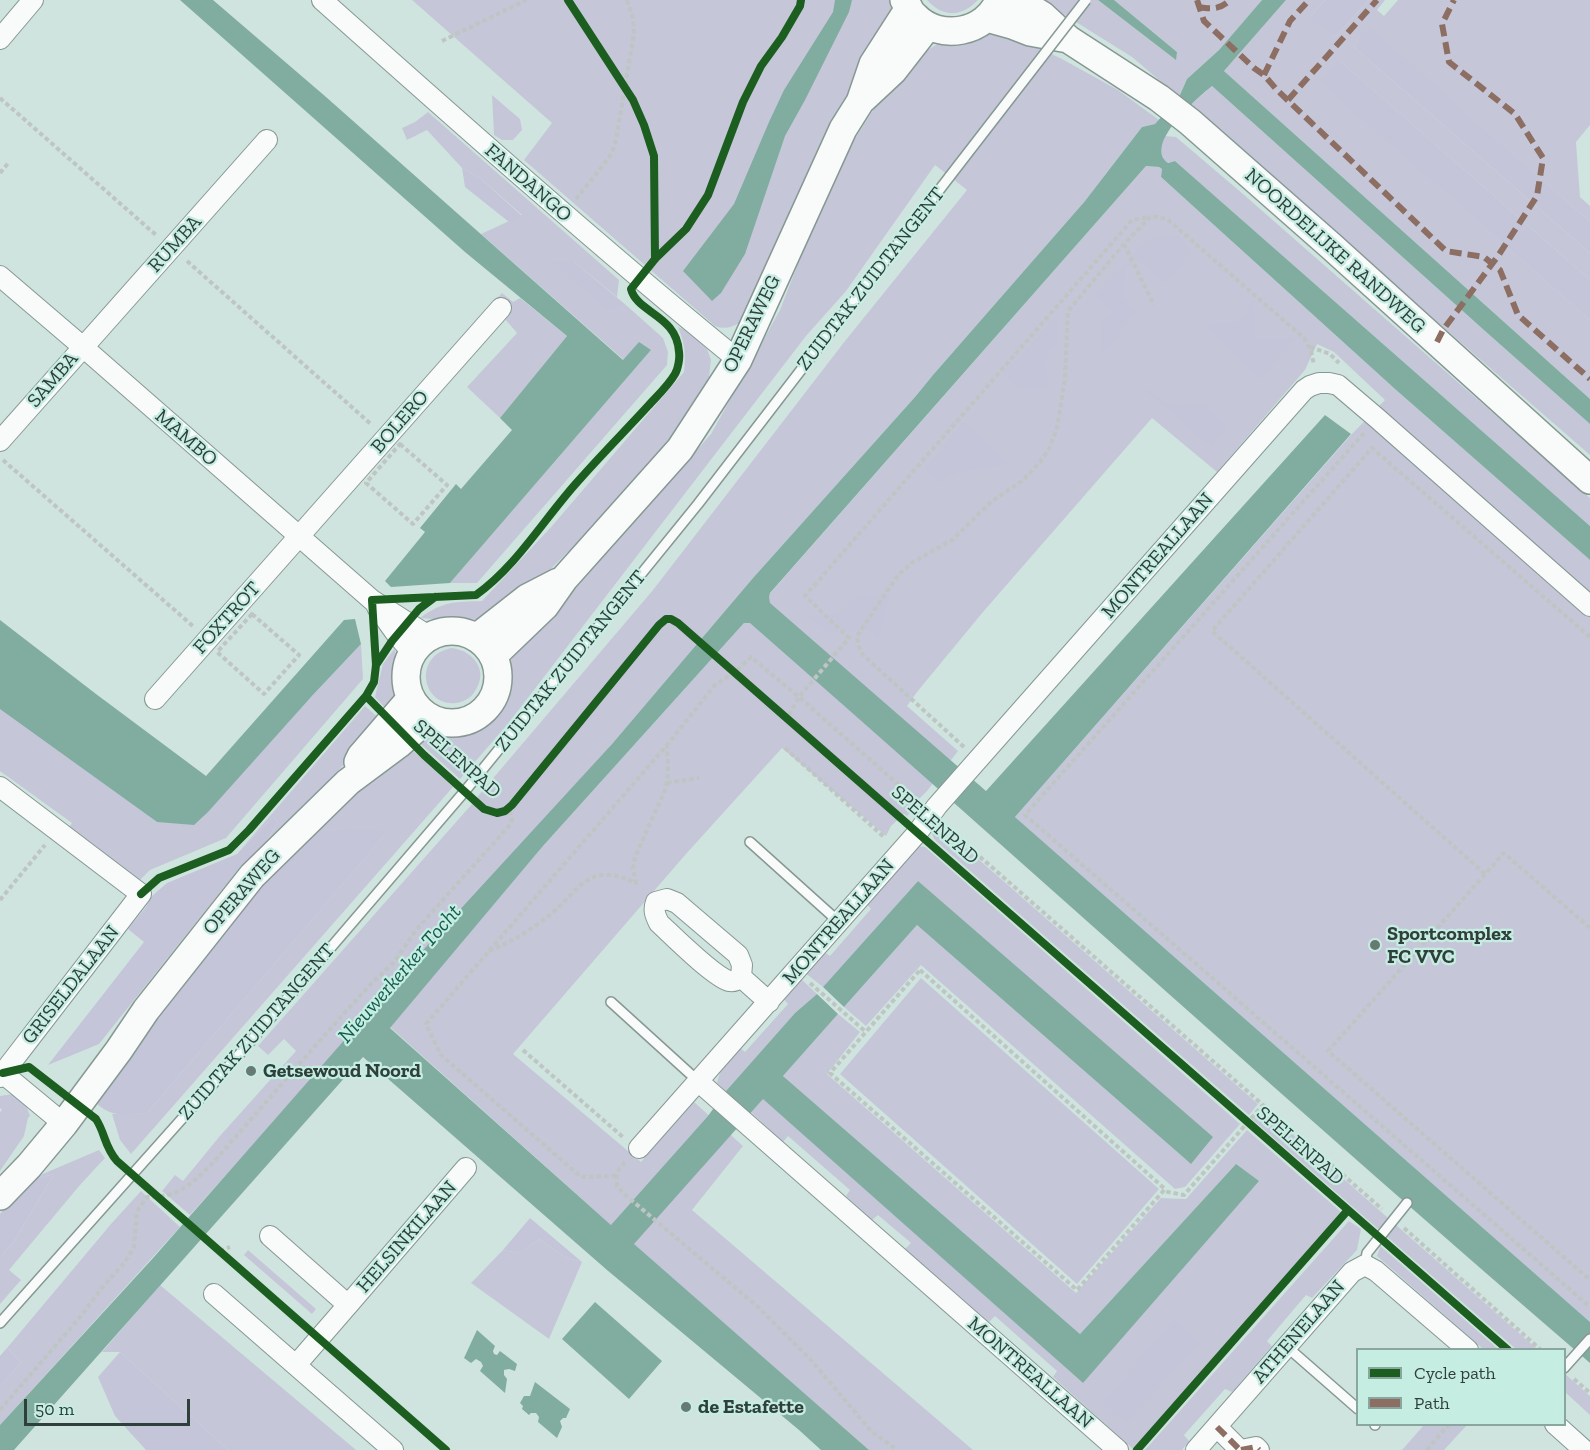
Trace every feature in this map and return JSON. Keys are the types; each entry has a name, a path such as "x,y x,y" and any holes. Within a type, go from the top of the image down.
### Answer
{"main road":[{"name":"NOORDELIJKE RANDWEG","path":"1017,0 1042,15 1068,39 1159,98 1190,123 1331,246 1590,480"},
{"path":"906,4 915,16 928,26 943,31 959,32 974,27 993,9"},
{"name":"OPERAWEG","path":"484,647 545,606 564,579 680,449 738,360 843,129 860,102 873,64 906,4"},
{"name":"NOORDELIJKE RANDWEG","path":"993,9 1012,25 1030,32 1068,39"},
{"name":"OPERAWEG","path":"860,102 893,71 928,26"},
{"path":"453,631 469,635 484,647 497,670 497,685 493,699 483,711 471,719 457,723 443,722 420,707 407,687 406,675 408,664 422,645 438,634 453,631"},
{"name":"OPERAWEG","path":"0,1192 27,1143 58,1118 119,1050 146,1010 252,876 348,782 361,756 420,707"},
{"name":"OPERAWEG","path":"0,1196 29,1166 58,1118"}],"street":[{"path":"0,39 33,0"},
{"name":"FANDANGO","path":"322,0 507,165 738,360"},
{"name":"RUMBA","path":"83,347 267,140"},
{"name":"MAMBO","path":"0,276 422,645"},
{"name":"BOLERO","path":"299,537 501,308"},
{"name":"SAMBA","path":"0,441 83,347"},
{"path":"1319,383 1338,385 1590,606"},
{"name":"MONTREALLAAN","path":"634,1145 699,1082 918,832 934,810 1304,390 1319,383"},
{"name":"FOXTROT","path":"155,699 213,646 299,537"},
{"path":"0,787 57,829"},
{"name":"GRISELDALAAN","path":"1,1074 141,894 57,829"},
{"path":"667,899 677,903 738,955 742,965 741,977 730,981 708,967 659,923 654,908 656,902 667,899"},
{"name":"MONTREALLAAN","path":"741,977 769,1002"},
{"path":"1,1074 58,1118"},
{"name":"MONTREALLAAN","path":"699,1082 1118,1450"},
{"name":"HELSINKILAAN","path":"296,1365 466,1168"},
{"name":"HELSINKILAAN","path":"270,1236 348,1305"},
{"path":"1365,1265 1376,1271 1466,1348"},
{"name":"ATHENELAAN","path":"1196,1450 1352,1272 1365,1265"},
{"path":"213,1294 393,1450"},
{"path":"1556,1426 1584,1450"},
{"path":"1217,1427 1240,1450 1256,1448 1259,1450"}],"lane":[{"name":"ZUIDTAK ZUIDTANGENT","path":"0,1323 237,1057 465,791 698,504 1086,0"},
{"path":"750,842 838,922"},
{"path":"611,1002 699,1082"},
{"path":"1365,1265 1367,1253 1407,1203"},
{"path":"1568,1364 1590,1339"},
{"path":"1286,1346 1356,1407"}],"path":[{"path":"442,41 526,0"},
{"path":"564,214 608,159 615,145 634,34 633,18 627,0"},
{"path":"618,78 633,100"},
{"path":"0,98 387,437"},
{"path":"0,173 9,162"},
{"path":"849,638 805,596 1132,220 1151,216 1167,219 1304,338 1311,351 1319,383"},
{"path":"977,763 863,655 857,636 898,575 912,562 952,540 992,501 1022,482 1040,462 1057,428 1065,378 1068,310 1124,243 1150,217"},
{"path":"1124,243 1154,305"},
{"path":"1378,419 1025,815 1590,1307"},
{"path":"400,444 447,485 413,524 366,483 400,444"},
{"path":"1485,874 1212,631 1372,448 1590,637"},
{"path":"0,458 264,694 299,655 252,614 213,646"},
{"path":"786,718 800,697 849,638 852,635 857,636"},
{"path":"897,1450 871,1431 810,1359 758,1307 623,1193 617,1186 616,1176 581,1177 441,1055 426,1024 667,745 715,686 732,670 751,657 800,697 934,810 1263,1105 1184,1195 1163,1191"},
{"path":"732,670 743,679"},
{"path":"778,710 795,725"},
{"path":"488,951 512,941 550,915 582,882 599,875 611,874 636,884 633,869 635,857 661,802 667,783 667,745"},
{"path":"785,748 890,843"},
{"path":"667,783 699,778"},
{"path":"0,1410 81,1317 101,1289 125,1262 134,1246 136,1211 147,1197 158,1198 175,1193 189,1186 210,1166 338,1020 395,961 416,930 509,826 512,820 508,808"},
{"path":"0,900 57,829"},
{"path":"1590,928 1504,853 1328,1051 1590,1281"},
{"path":"920,970 1165,1189 1077,1290 830,1073 866,1032 920,970"},
{"path":"796,971 866,1032"},
{"path":"523,1050 634,1145"},
{"path":"132,1174 165,1204"},
{"path":"218,1250 230,1247"},
{"path":"218,1250 229,1259"},
{"path":"1573,1378 1590,1393"},
{"path":"1427,1450 1448,1426"}],"shaded area":[{"path":"180,0 213,0 623,360 639,342 651,350 450,583 391,587 385,581 425,532 420,528 456,484 461,489 512,430 500,418 567,336 465,252"},
{"path":"412,0 892,1 889,27 747,318 736,325 724,328 715,326 524,160 552,123"},
{"path":"835,0 852,0 849,12 785,136 745,254 721,293 712,301 683,271 734,204 784,90 833,12"},
{"path":"927,0 978,0 966,10 952,13 939,10"},
{"path":"1037,0 1098,0 1175,59 1177,52 1114,0 1262,0 1219,50 1187,79 1179,97 1132,57"},
{"path":"1098,0 1114,0 1177,52 1176,60"},
{"path":"1262,0 1286,0 1224,71 1590,399 1590,424 1212,86 1175,122 1162,145 1162,155 1168,163 1175,161 1590,526 1590,560 1395,389 1161,177 1162,169 1146,166 770,593 770,603 986,791 1325,415 1351,434 1015,817 1590,1322 1590,1363 750,623 744,623 543,846 390,1028 611,1225 708,1116 726,1091 795,1013 817,994 838,1014 783,1076 1080,1334 1236,1164 1259,1181 1083,1383 763,1099 634,1244 869,1450 821,1450 607,1270 363,1057 14,1450 0,1450 0,1425 154,1257 433,939 612,744 753,578 915,397 1085,201 1142,127 1155,124 1179,97 1187,79 1219,50"},
{"path":"1286,0 1325,0 1311,16 1335,37 1369,0 1385,0 1377,10 1384,16 1398,0 1590,0 1590,125 1576,142 1580,197 1590,206 1590,222 1368,27 1354,47 1590,253 1590,280 1340,61 1319,81 1590,320 1590,399 1224,71"},
{"path":"1325,0 1369,0 1335,37 1316,23 1311,16"},
{"path":"1368,26 1590,222 1590,253 1354,47"},
{"path":"990,30 1010,34 1062,59 1118,90 1159,120 1155,124 1142,127 1085,201 915,397 753,578 612,744 190,1215 162,1191 175,1175 183,1181 296,1051 284,1039 268,1055 258,1046 472,804 653,590 845,341 967,190 935,165 846,291 806,336 507,725 460,779 414,738 435,730 456,731 478,728 490,722 498,713 509,691 511,677 509,664 521,641 576,588 711,434 780,310 834,171 884,93 917,57 939,43"},
{"path":"1339,60 1590,280 1590,320 1318,81"},
{"path":"1212,86 1590,424 1590,455 1189,106"},
{"path":"492,95 520,119 522,130 513,140 502,140 494,135"},
{"path":"428,112 619,280 617,297 574,262 554,262 608,310 626,305 663,338 668,352 667,365 477,583 450,583 651,350 624,360 481,234 522,215 480,178 462,168 427,130 407,140 402,128"},
{"path":"1165,136 1176,137 1243,194 1590,498 1590,526 1175,161 1167,163 1160,150"},
{"path":"1146,166 1162,169 1161,177 1395,389 1590,560 1590,1322 1015,817 1351,435 1385,400 1334,352 1317,344 1305,370 1217,472 1152,418 983,612 907,706 958,751 915,803 917,805 907,816 904,814 891,826 886,836 782,748 686,854 513,1054 641,1162 694,1102 743,1146 692,1210 973,1450 869,1450 611,1225 390,1027 543,846 744,623"},
{"path":"462,168 480,178 522,216 509,222 465,187"},
{"path":"1178,235 1191,251 1166,283 1137,259 1125,269 1123,296 1135,313 1102,355 1101,325 1111,311 1095,296 1137,250 1152,238"},
{"path":"553,262 574,262 626,305 608,311"},
{"path":"502,293 513,302 520,298 567,336 500,418 467,387 517,333 505,319 511,312 497,298"},
{"path":"1254,300 1255,338 1294,338 1261,379 1204,324 1240,321"},
{"path":"1058,315 1058,340 1045,359 1048,388 1019,388 1003,374"},
{"path":"678,327 686,330 707,349 711,360 709,377 682,425 659,455 619,500 541,579 490,618 461,621 420,618 436,608 450,604 482,601 552,526 684,372 684,349"},
{"path":"1138,384 1172,406 1204,405 1227,426 1212,447"},
{"path":"964,423 1009,463 956,473 938,483 925,469"},
{"path":"858,595 890,595 878,640 868,630 829,633 810,616 840,614"},
{"path":"355,619 361,644 194,825 157,822 0,709 0,620 206,776 344,620"},
{"path":"361,644 363,679 226,838 150,870 137,883 68,829 72,823 0,771 0,708 157,822 311,697"},
{"path":"395,648 396,695 389,712 375,697 383,664"},
{"path":"452,648 467,653 480,669 479,684 475,691 464,701 456,703 444,702 435,697 426,680 431,660 439,653"},
{"path":"365,706 382,721 305,808 266,842 278,822 273,817 237,854"},
{"path":"406,744 453,787 131,1154 120,1140 112,1114 147,1113 387,832 319,829"},
{"path":"273,817 278,822 266,842 240,867 99,1044 48,1065 144,942 128,929 152,896 167,883 237,854"},
{"path":"937,823 1258,1104 1249,1115 937,842 932,832"},
{"path":"319,829 388,831 147,1113 118,1114 100,1107 94,1101 253,894"},
{"path":"917,846 925,847 1240,1124 1185,1187 1175,1189 921,965 866,1026 844,1007 917,925 1191,1164 918,881 823,987 804,972 824,952 830,956 871,909 865,902"},
{"path":"918,881 1213,1137 1191,1164 917,925 844,1007 823,987"},
{"path":"800,978 817,994 795,1013 726,1091 717,1083 722,1065 739,1047 745,1052 788,1004 783,998"},
{"path":"921,978 1159,1189 1077,1284 840,1074"},
{"path":"838,1014 860,1032 827,1074 1076,1293 1161,1198 1186,1199 1247,1130 1341,1212 1133,1449 1053,1377 1057,1371 995,1316 989,1322 905,1249 911,1243 878,1215 872,1220 846,1196 850,1190 788,1136 783,1142 751,1112 763,1098 1083,1383 1236,1164 1080,1334 783,1076"},
{"path":"13,1094 26,1105 30,1116 24,1136 0,1171 0,1112 2,1110 0,1096"},
{"path":"1263,1108 1536,1348 1515,1348 1253,1120"},
{"path":"99,1150 105,1158 9,1270 21,1280 0,1304 0,1257 14,1241 54,1174 24,1182"},
{"path":"54,1174 14,1241 0,1257 0,1214 24,1182"},
{"path":"141,1191 180,1227 0,1425 0,1387 21,1362 7,1348"},
{"path":"530,1218 582,1262 565,1257 539,1239 520,1253 503,1250"},
{"path":"1349,1221 1361,1229 1357,1250 1312,1298 1306,1295 1267,1341 1272,1346 1232,1392 1225,1389 1184,1435 1189,1441 1182,1450 1145,1450"},
{"path":"539,1239 565,1257 582,1262 549,1339 471,1283 503,1250 520,1253"},
{"path":"1378,1244 1497,1348 1482,1348 1377,1256 1380,1248"},
{"path":"248,1250 316,1309 312,1314 244,1255"},
{"path":"160,1285 356,1450 228,1450 120,1352 102,1352"},
{"path":"595,1302 662,1361 629,1399 562,1339"},
{"path":"1173,1320 1199,1342 1126,1423 1103,1403"},
{"path":"477,1330 495,1346 494,1354 497,1355 500,1351 517,1364 515,1371 504,1370 507,1379 505,1393 480,1371 483,1366 481,1362 476,1359 471,1363 464,1358"},
{"path":"7,1348 21,1362 0,1387 0,1356"},
{"path":"120,1352 228,1450 146,1450 115,1416 98,1377"},
{"path":"1566,1375 1590,1396 1590,1415 1566,1393"},
{"path":"535,1382 570,1409 566,1418 560,1421 562,1427 557,1438 538,1422 539,1417 536,1413 529,1415 522,1409 523,1406 520,1403 524,1396 530,1396"},
{"path":"1423,1426 1466,1426 1444,1450 1402,1450"}],"marked path":[{"path":"1197,0 1204,21 1264,75 1446,251 1484,257 1500,270 1518,315 1590,379"},
{"path":"1198,7 1215,8 1223,6 1230,0"},
{"path":"1264,75 1290,21 1309,0"},
{"path":"1288,100 1377,0"},
{"path":"1437,342 1443,330 1498,256 1537,196 1543,158 1515,114 1449,62 1442,24 1454,0"},
{"path":"1217,1427 1240,1450"},
{"path":"1241,1450 1256,1447 1259,1450"}],"cycle path":[{"path":"568,0 633,100 644,125 654,156 655,259"},
{"path":"141,894 159,878 229,850 366,696 374,682 376,665 372,600 476,595 505,570 580,479 669,383 676,372 678,363 677,340 665,322 641,304 631,289 655,259 686,229 708,195 743,102 761,66 782,37 800,6 801,0"},
{"path":"376,665 392,641 419,609 435,597"},
{"name":"SPELENPAD","path":"366,696 424,755 484,809 497,813 505,811 512,805 659,625 666,619 678,623 1506,1348"},
{"path":"3,1073 29,1067 96,1119 117,1161 446,1450"},
{"path":"1137,1450 1348,1210"}],"place":[{"name":"Sportcomplex FC VVC","path":"1375,945"},
{"name":"Getsewoud Noord","path":"251,1071"},
{"name":"de Estafette","path":"686,1407"}],"water label":[{"name":"Nieuwerkerker Tocht","path":"400,974"}]}
